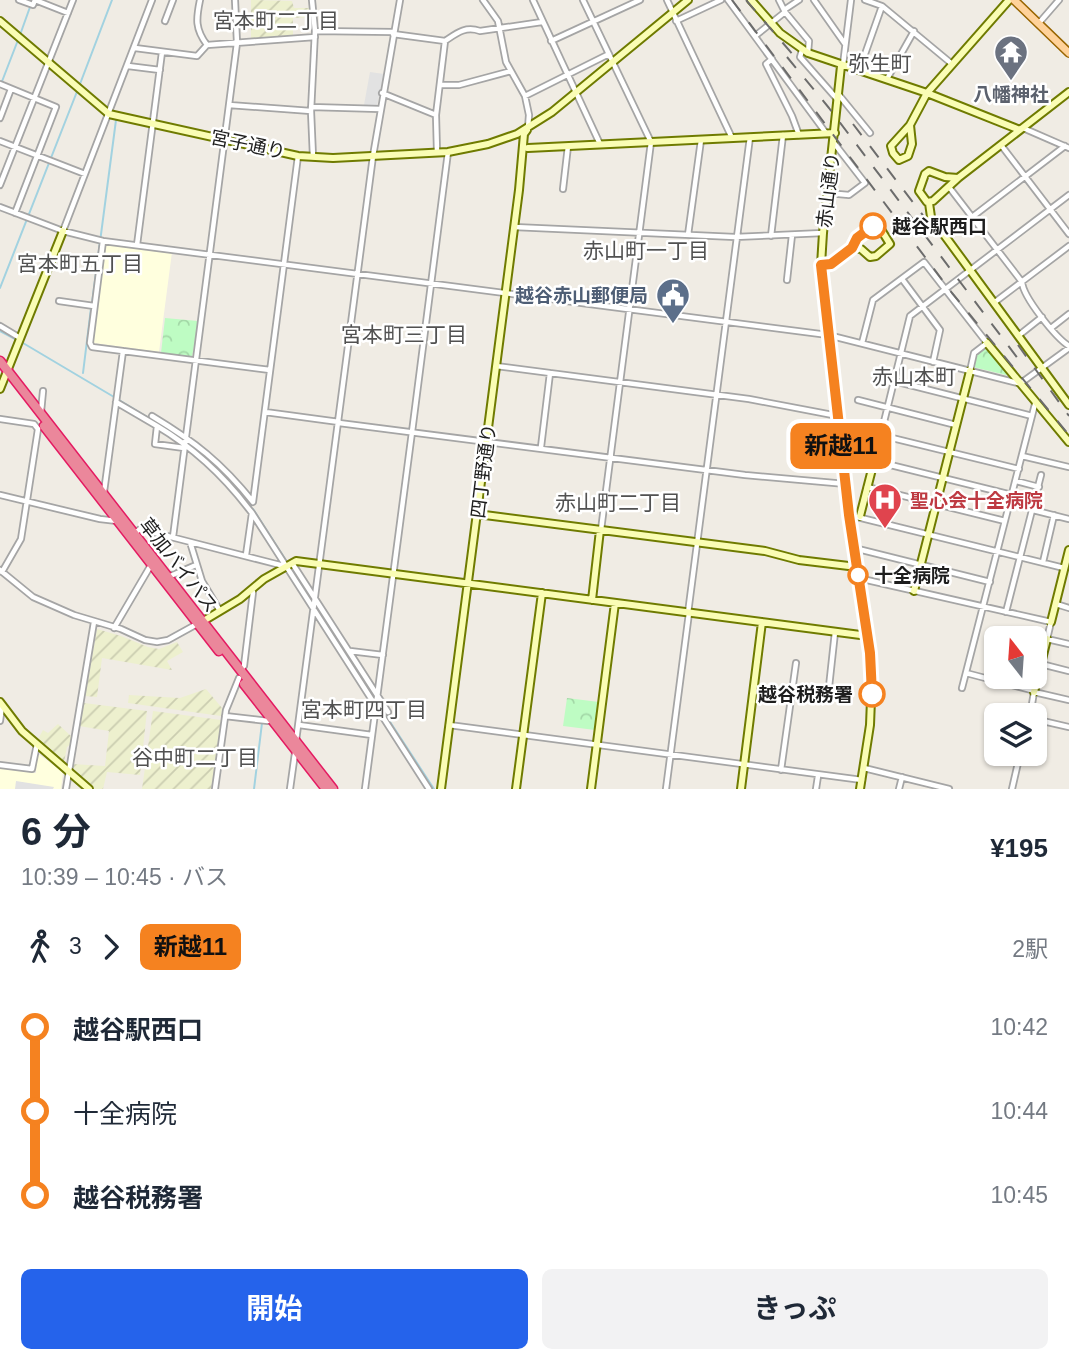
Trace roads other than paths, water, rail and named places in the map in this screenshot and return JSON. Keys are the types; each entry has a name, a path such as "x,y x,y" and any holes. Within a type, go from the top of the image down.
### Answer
{"highway":[{"name":"草加バイパス","path":"0,361 4,372 40,427 333,789"},
{"name":"草加バイパス","path":"4,372 41,413 135,533 200,623"},
{"name":"草加バイパス","path":"239,674 270,719 296,746 326,789"}],"main road":[{"path":"1012,0 1069,53"}],"street":[{"path":"19,0 33,5 35,0 68,13"},
{"path":"0,185 73,0"},
{"path":"0,389 4,372 63,231 152,0"},
{"path":"165,21 173,0"},
{"path":"200,0 196,26 207,45"},
{"path":"173,537 237,43 235,0"},
{"path":"312,0 315,34 311,109 313,158"},
{"path":"290,789 373,156 400,0"},
{"name":"四丁野通り","path":"440,789 529,115 525,96 506,62 501,29 495,15 483,0"},
{"path":"533,0 600,144"},
{"path":"583,0 651,142 592,600"},
{"path":"551,41 628,3 640,0"},
{"path":"667,0 732,138"},
{"name":"宮子通り","path":"0,21 109,114 313,158 448,152 488,144 528,129 576,94 688,0"},
{"path":"677,21 721,0"},
{"path":"728,0 826,133"},
{"path":"751,0 790,41 805,51 842,66 927,93 1067,147"},
{"path":"779,0 808,41 800,57 870,133"},
{"path":"755,36 799,0"},
{"path":"814,0 845,44"},
{"path":"842,66 851,0"},
{"path":"865,0 882,6 952,64"},
{"path":"910,125 909,154 900,160 891,149 910,125 927,93 1012,0"},
{"path":"1039,24 1059,0"},
{"path":"859,71 882,6"},
{"path":"135,48 197,56 207,45 315,34 393,33 445,41 463,30 501,29 542,22"},
{"path":"887,80 914,31"},
{"path":"437,153 436,115 445,41"},
{"path":"137,245 162,52"},
{"path":"525,96 609,54"},
{"path":"772,59 766,64 799,135"},
{"path":"128,66 160,70"},
{"name":"赤山通り","path":"842,66 821,265 849,515 868,636 872,688 860,789"},
{"path":"440,85 459,85 511,71"},
{"path":"0,84 56,107 15,213"},
{"path":"0,118 11,89"},
{"path":"929,203 1069,92"},
{"path":"383,93 436,115"},
{"path":"229,105 380,109"},
{"path":"526,150 835,133"},
{"path":"771,236 783,135"},
{"path":"899,137 905,135 911,138"},
{"path":"666,789 724,321 750,137"},
{"path":"688,235 701,140"},
{"path":"0,141 85,174"},
{"path":"827,193 849,195 865,183 834,143"},
{"path":"1001,145 1069,234"},
{"path":"562,189 568,146"},
{"path":"946,236 1067,147"},
{"path":"365,789 448,152"},
{"path":"152,416 187,436 220,464 253,502 298,156"},
{"path":"958,178 926,172 919,191 929,203 931,217 1069,405"},
{"path":"0,207 63,231 103,241 828,335 1020,382 1069,347 1051,328 1024,291 1022,282 948,187 945,177"},
{"path":"860,516 910,316 1069,195"},
{"path":"821,265 831,264 852,248 857,238 873,226 880,228 890,244 876,256 870,257 861,249 852,248"},
{"path":"514,227 735,237 823,233"},
{"path":"787,280 792,235"},
{"path":"103,241 90,343 92,347 270,370"},
{"path":"995,302 1069,246"},
{"path":"862,343 873,300 924,262 1069,442"},
{"path":"902,279 940,330 933,362"},
{"path":"59,301 94,306"},
{"path":"1051,328 1069,314"},
{"path":"1018,336 1043,317"},
{"path":"0,326 20,338"},
{"path":"914,591 974,353 987,343"},
{"path":"104,494 123,351"},
{"path":"496,366 715,395 838,416"},
{"path":"541,447 550,373"},
{"path":"894,381 1032,416"},
{"path":"41,413 43,391"},
{"path":"858,400 956,425"},
{"path":"116,402 157,426 218,471 316,599 388,712"},
{"path":"962,688 1037,403"},
{"path":"265,412 705,469 846,484"},
{"path":"0,419 40,427 21,539 1,571 33,597 94,622 157,642 168,640 200,623 296,561 868,636"},
{"path":"839,425 1019,469"},
{"path":"157,426 155,443 185,445"},
{"path":"842,453 1012,495"},
{"path":"1022,456 1069,467"},
{"path":"1006,612 1041,475"},
{"path":"1016,481 1038,486"},
{"path":"867,487 1005,521"},
{"path":"0,495 118,521"},
{"path":"1033,509 1069,519"},
{"path":"246,555 251,513"},
{"path":"477,514 765,551 799,560 857,567"},
{"path":"849,515 1067,568"},
{"path":"1043,562 1054,515"},
{"path":"135,533 140,530 289,564 314,610 429,789"},
{"path":"190,542 196,565 220,611"},
{"path":"854,548 990,582"},
{"path":"1069,551 1067,568 1047,639 1069,644"},
{"path":"114,628 151,565"},
{"path":"169,577 196,565"},
{"path":"858,578 1051,622"},
{"path":"215,789 225,716 244,666 253,592 251,590"},
{"path":"516,789 542,593"},
{"path":"591,789 615,603"},
{"path":"1056,604 1069,608"},
{"path":"66,789 94,622"},
{"path":"740,789 762,622"},
{"path":"792,692 828,696 835,632"},
{"path":"349,651 383,655"},
{"path":"781,770 796,663"},
{"path":"1047,666 1069,671"},
{"path":"966,673 1069,699"},
{"path":"1033,703 1035,691"},
{"path":"1,704 15,724 89,789"},
{"path":"0,721 1,704"},
{"path":"225,716 268,721 270,719"},
{"path":"1047,722 1069,727"},
{"path":"299,725 372,735"},
{"path":"449,725 862,780"},
{"path":"0,765 32,769 37,744"},
{"path":"1012,789 1017,766"},
{"path":"864,768 949,789"},
{"path":"816,789 818,776"},
{"path":"899,789 902,777"}],"waterway":[{"path":"80,84 112,0"},
{"path":"20,35 30,7"},
{"path":"1,84 18,40"},
{"path":"0,288 78,89"},
{"path":"92,303 116,120"},
{"path":"83,373 91,308"},
{"path":"0,331 17,340"},
{"path":"23,343 114,397"},
{"path":"119,400 177,435"},
{"path":"208,458 220,468"},
{"path":"226,475 251,506"},
{"path":"253,509 287,562"},
{"path":"291,568 311,599"},
{"path":"318,610 374,698"},
{"path":"379,705 434,789"},
{"path":"254,789 262,723"}],"railway":[{"path":"732,0 952,293 1069,435"},
{"path":"746,0 800,63"},
{"path":"787,57 829,108 1019,360"},
{"path":"853,124 925,218"},
{"path":"1018,345 1069,416"}],"place":[{"name":"八幡神社","path":"1011,82"},
{"name":"越谷駅西口","path":"873,226"},
{"name":"越谷赤山郵便局","path":"673,325"},
{"name":"聖心会十全病院","path":"885,530"},
{"name":"十全病院","path":"858,575"},
{"name":"越谷税務署","path":"872,694"}],"district":[{"name":"宮本町二丁目","path":"276,21"},
{"name":"弥生町","path":"880,64"},
{"name":"赤山町一丁目","path":"646,251"},
{"name":"宮本町五丁目","path":"80,264"},
{"name":"宮本町三丁目","path":"404,335"},
{"name":"赤山本町","path":"914,377"},
{"name":"赤山町二丁目","path":"618,503"},
{"name":"宮本町四丁目","path":"364,710"},
{"name":"谷中町二丁目","path":"195,758"}]}
